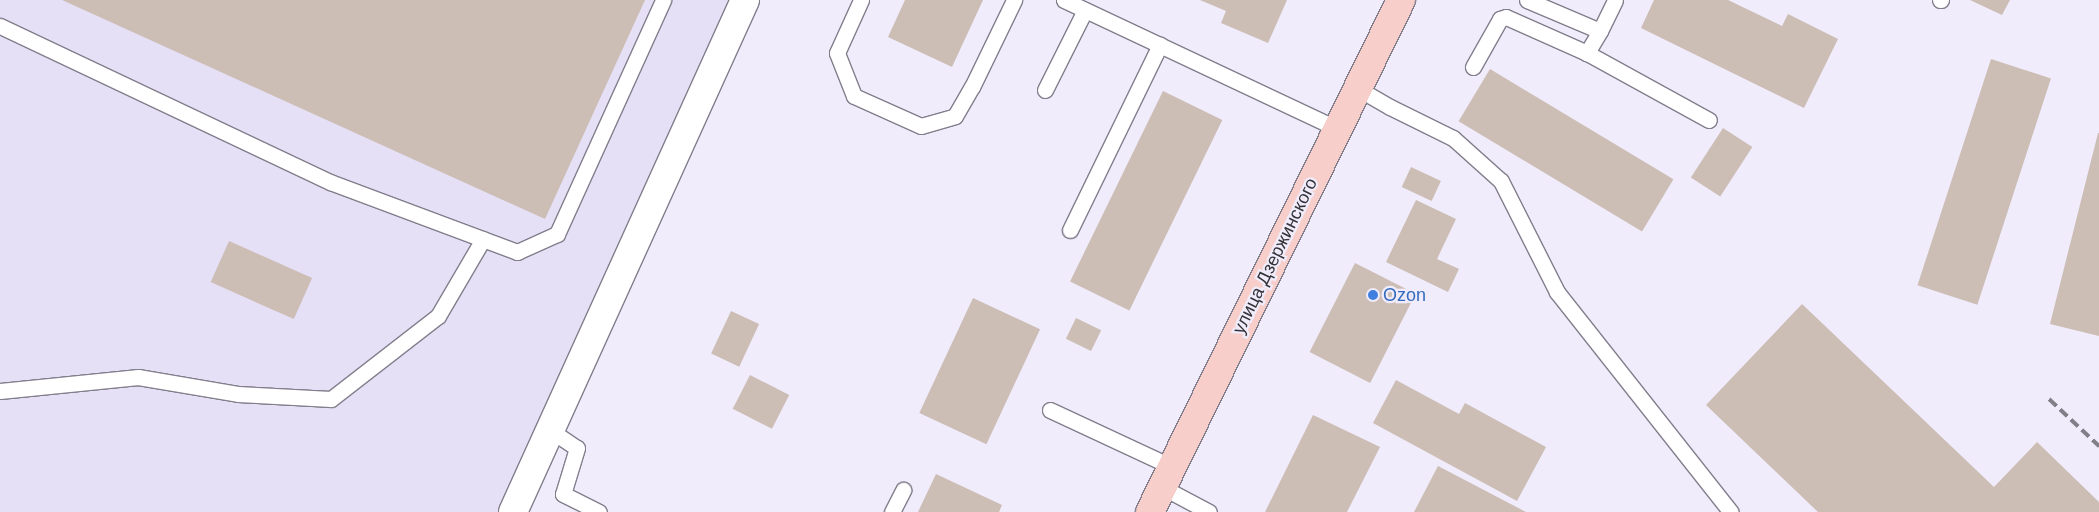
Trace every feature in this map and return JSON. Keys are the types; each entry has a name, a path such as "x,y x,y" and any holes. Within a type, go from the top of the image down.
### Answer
{"main road":[{"name":"улица Дзержинского","path":"1150,512 1401,0"}],"street":[{"path":"513,512 745,0"}],"lane":[{"path":"0,26 330,182 517,252 557,234 663,0"},
{"path":"861,0 837,53 854,96 920,126 955,116 972,87 1014,0"},
{"path":"1064,0 1338,129"},
{"path":"1527,0 1600,31"},
{"path":"1587,53 1615,0"},
{"path":"1046,90 1085,10"},
{"path":"1472,66 1500,19 1506,17 1587,53 1708,120"},
{"path":"1070,230 1160,45"},
{"path":"1357,88 1390,107 1453,138 1501,181 1557,292 1731,512"},
{"path":"0,391 138,376 238,394 331,400 438,316 483,239"},
{"path":"1050,410 1167,477 1209,512"},
{"path":"550,430 577,448 562,494 599,512"},
{"path":"892,512 903,490"}],"shaded area":[{"path":"0,0 735,0 506,512 0,512"}],"building":[{"path":"62,0 645,0 545,219"},
{"path":"905,0 983,0 952,67 888,37"},
{"path":"1200,0 1287,0 1268,43 1221,23 1226,11"},
{"path":"1654,0 1728,0 1782,26 1788,14 1838,39 1804,108 1641,28"},
{"path":"1970,0 2010,0 2002,15"},
{"path":"1991,59 2051,78 1977,305 1917,285"},
{"path":"1490,69 1673,179 1642,232 1459,121"},
{"path":"1163,91 1222,120 1129,310 1070,282"},
{"path":"1723,128 1752,147 1720,197 1691,177"},
{"path":"2099,133 2099,336 2050,324"},
{"path":"1411,167 1441,181 1432,201 1402,187"},
{"path":"1416,200 1456,219 1437,259 1459,269 1448,292 1386,262"},
{"path":"229,241 312,278 294,319 211,282"},
{"path":"1355,263 1416,294 1370,383 1310,352"},
{"path":"973,298 1040,329 986,444 919,413"},
{"path":"1802,304 1994,487 2037,442 2099,502 2099,512 1818,512 1706,405"},
{"path":"731,311 759,324 739,367 711,354"},
{"path":"1076,318 1101,330 1091,351 1066,339"},
{"path":"750,375 789,395 772,429 733,409"},
{"path":"1396,380 1459,414 1465,403 1546,447 1517,501 1373,423"},
{"path":"1313,415 1380,447 1347,512 1265,512"},
{"path":"1438,466 1526,512 1414,512"},
{"path":"936,474 1002,505 999,512 918,512"}],"railway":[{"path":"2049,399 2099,446"}],"place":[{"name":"Ozon","path":"1373,295"}]}
